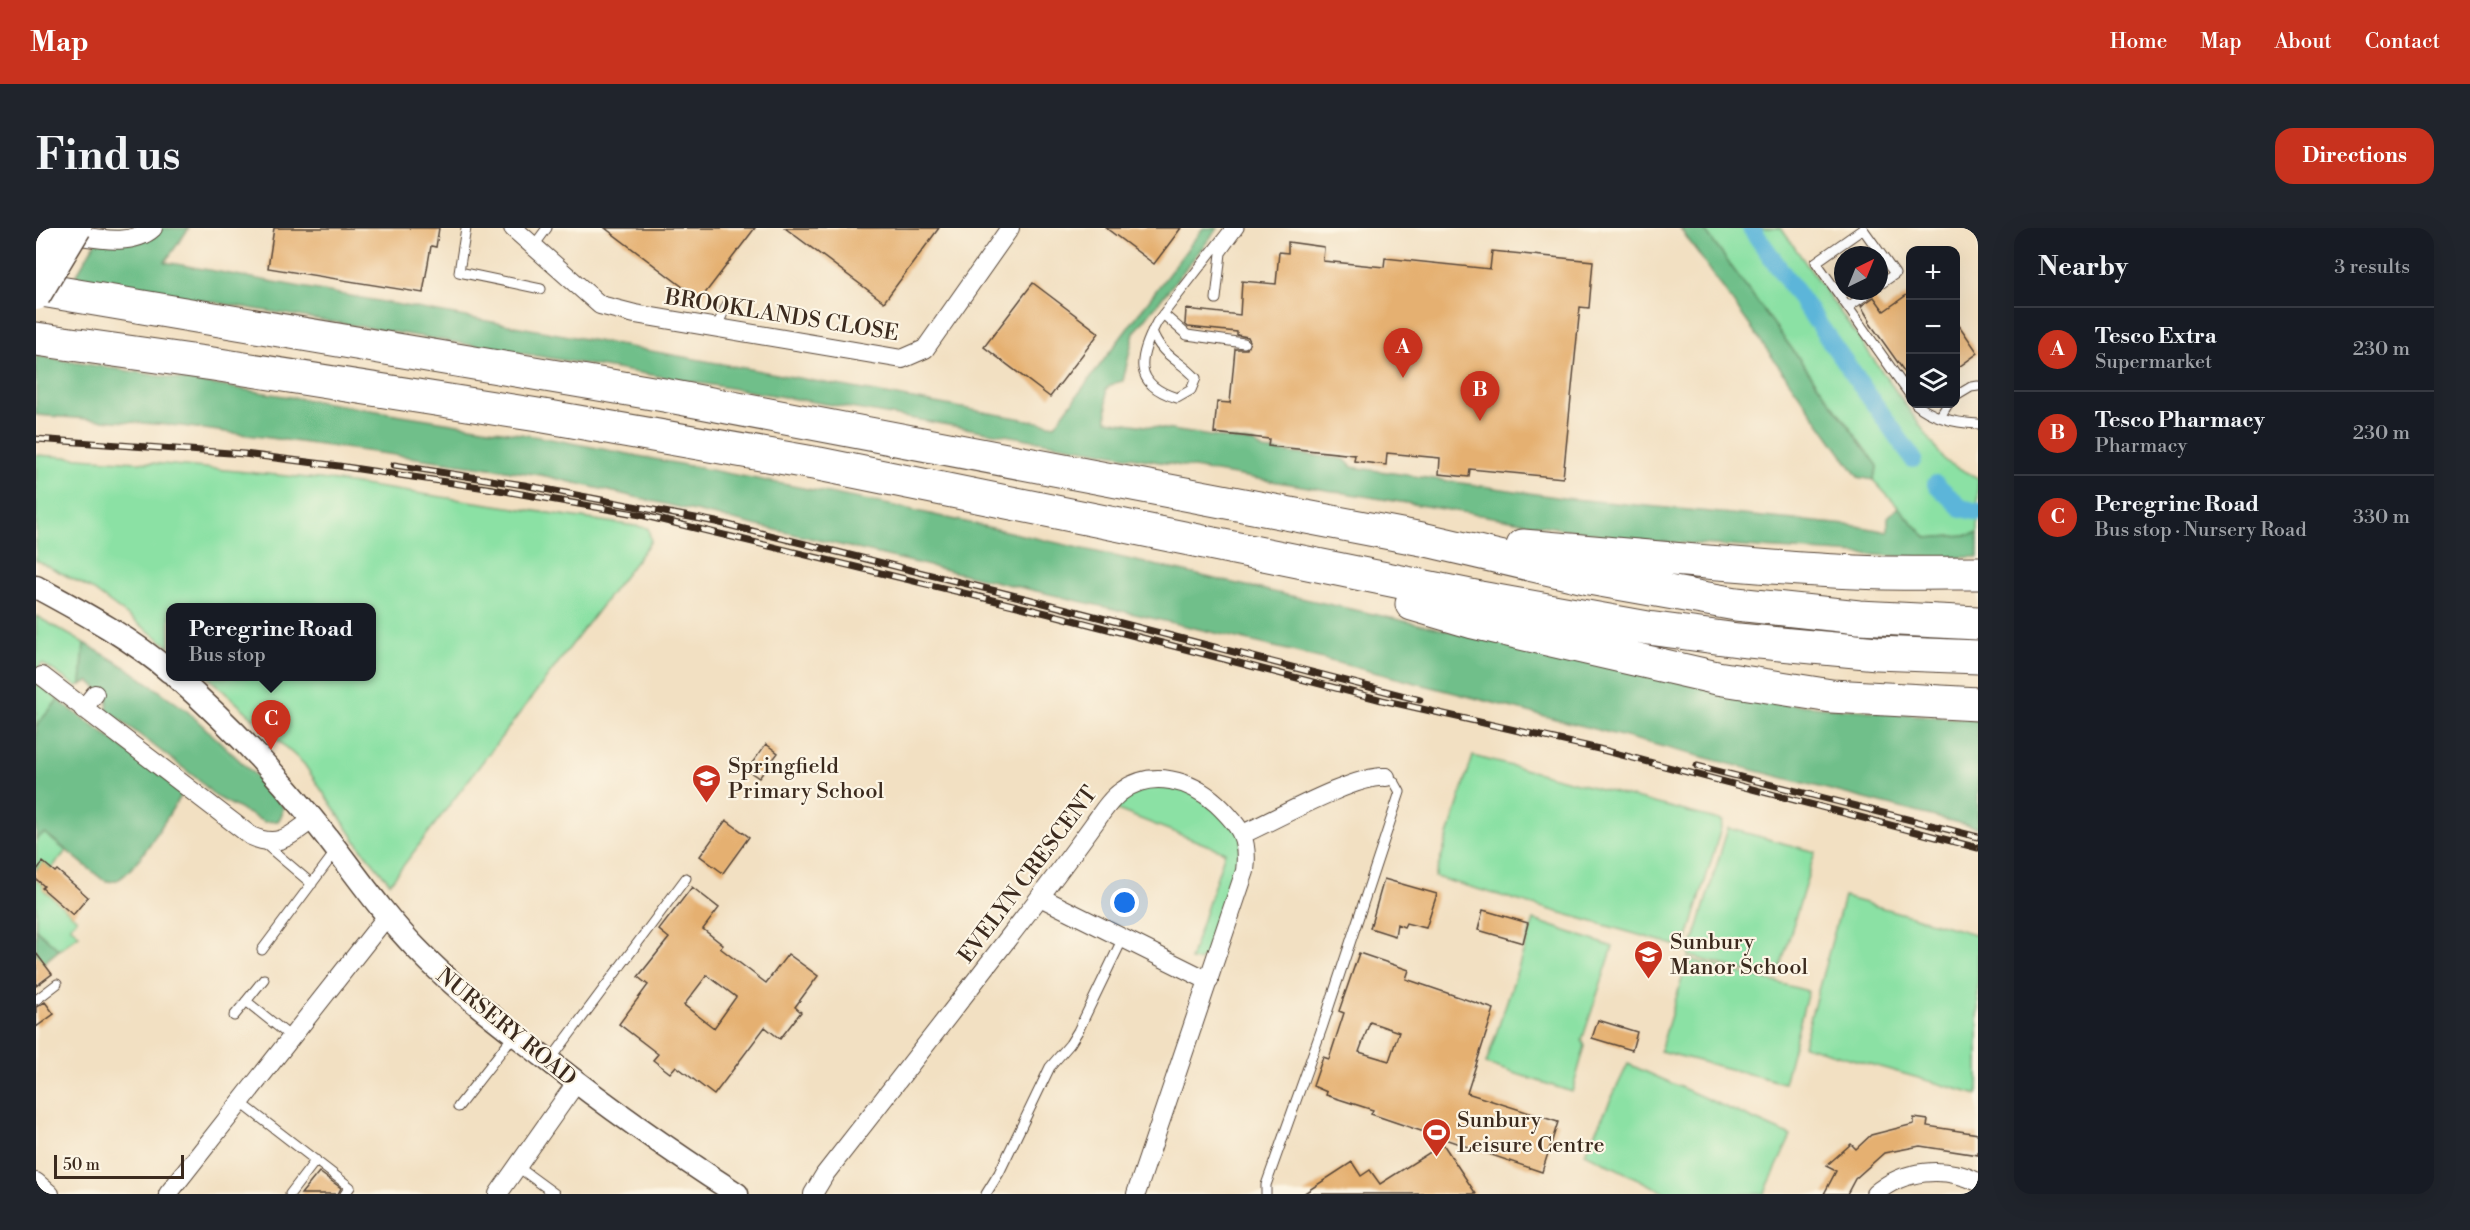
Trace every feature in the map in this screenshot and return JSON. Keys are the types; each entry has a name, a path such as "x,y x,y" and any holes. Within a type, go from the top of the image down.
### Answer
{"highway":[{"path":"36,289 664,395 1422,539 1589,578 1736,604 1859,617 1978,623"},
{"path":"36,339 213,364 561,419 819,464 1480,598 1648,628 1738,640 1865,652 1978,657"},
{"path":"1422,539 1835,571 1978,573"},
{"path":"1195,540 1473,622 1717,678 1831,696 1978,704"}],"main road":[{"path":"36,254 51,228"},
{"path":"36,296 77,228"}],"street":[{"path":"36,231 118,240 145,235 153,228"},
{"name":"BROOKLANDS CLOSE","path":"513,228 600,305 635,314 903,359 926,349 1010,228"},
{"path":"36,587 109,629 166,668"},
{"path":"42,676 251,836 263,842 273,843 288,837 312,819"},
{"name":"NURSERY ROAD","path":"180,681 231,729 312,819 387,916 444,976 576,1083 674,1154 737,1194"},
{"path":"83,709 95,694"},
{"path":"1136,1194 1245,871 1248,854 1243,834 1327,794 1377,776 1386,777"},
{"name":"EVELYN CRESCENT","path":"813,1194 825,1174 1040,897 1107,806 1121,791 1142,781 1164,778 1184,783 1202,792 1243,834"},
{"path":"1040,897 1209,981"},
{"path":"168,1194 387,916"},
{"path":"498,1194 576,1083"},
{"path":"1875,1194 1900,1178 1920,1172 1943,1172 1968,1177 1978,1182"},
{"path":"36,1182 50,1194"}],"lane":[{"path":"465,228 459,272 541,289"},
{"path":"533,247 547,228"},
{"path":"1152,331 1158,345 1172,359 1184,364 1196,378 1191,390 1177,398 1160,393 1147,381 1141,361 1152,331 1163,314 1230,228"},
{"path":"1216,299 1221,253 1239,228"},
{"path":"1839,246 1863,229 1875,246"},
{"path":"1834,249 1816,262 1834,287"},
{"path":"1888,264 1895,274 1888,279"},
{"path":"1843,300 1906,388"},
{"path":"1848,307 1858,300"},
{"path":"716,328 727,305"},
{"path":"1163,314 1187,335 1244,343"},
{"path":"1960,394 1971,387 1978,386"},
{"path":"1923,408 1949,421 1978,424"},
{"path":"1940,417 1946,408"},
{"path":"1266,1194 1266,1185 1322,1028 1400,792 1395,783 1386,777"},
{"path":"263,842 312,884"},
{"path":"262,950 336,851"},
{"path":"549,1062 686,878"},
{"path":"986,1194 999,1173 1050,1067 1078,1031 1123,938"},
{"path":"234,1016 264,979"},
{"path":"36,1000 57,984"},
{"path":"246,1001 291,1037"},
{"path":"458,1107 514,1035"},
{"path":"240,1102 350,1187 345,1194"},
{"path":"290,1194 316,1160"},
{"path":"518,1167 555,1194"}],"green space":[{"path":"104,228 189,228 165,262 1055,425 1203,228 1218,228 1134,333 1123,381 1106,389 1107,420 1255,443 1263,450 1344,459 1352,467 1563,498 1857,526 1888,532 1888,517 1898,507 1927,538 1978,534 1978,557 1923,558 1633,540 74,279"},
{"path":"1680,228 1703,228 1878,466 1873,480 1858,477"},
{"path":"1703,228 1781,228 1945,461 1978,478 1978,534 1927,538 1873,480 1878,466"},
{"path":"36,356 551,439 895,506 1776,703 1978,720 1978,828 1292,651 541,475 182,426 36,415"},
{"path":"36,455 152,463 329,480 648,528 651,541 390,883 360,847 304,764 212,681 376,681 376,603 166,603 166,644 90,588 36,560"},
{"path":"36,616 84,643 81,685 76,686 42,663 36,672"},
{"path":"84,643 127,668 186,710 270,789 283,807 278,821 264,822 215,796 199,780 107,710 108,698 89,681 81,685"},
{"path":"36,682 58,700 36,726"},
{"path":"58,700 183,792 135,864 115,881 102,879 45,833 36,839 36,726"},
{"path":"1473,756 1723,821 1685,948 1435,877"},
{"path":"1184,783 1243,834 1238,867 1206,955 1199,961 1190,960 1225,852 1107,806 1121,791"},
{"path":"1728,828 1815,852 1777,979 1689,956"},
{"path":"44,833 66,851 51,869 43,862 36,871 36,839"},
{"path":"36,879 44,886 43,889 77,919 70,926 79,935 59,950 36,929"},
{"path":"1844,897 1978,935 1978,1095 1803,1045"},
{"path":"1534,920 1613,947 1582,1040 1585,1046 1572,1092 1486,1064"},
{"path":"36,929 59,950 36,969"},
{"path":"1688,959 1808,991 1784,1083 1660,1051"},
{"path":"1628,1064 1791,1136 1764,1194 1668,1194 1585,1153"}],"building":[{"path":"274,228 439,228 436,247 431,246 423,293 268,268"},
{"path":"605,228 755,228 700,300"},
{"path":"785,228 939,228 884,302"},
{"path":"1106,228 1181,228 1154,264"},
{"path":"1288,242 1324,247 1323,261 1384,267 1385,258 1490,269 1492,251 1593,261 1589,308 1580,307 1563,478 1470,469 1469,477 1439,474 1440,458 1387,453 1386,465 1354,461 1355,455 1268,446 1269,439 1214,433 1217,402 1230,403 1235,349 1247,349 1250,341 1248,337 1237,335 1237,332 1188,327 1185,324 1186,309 1240,315 1242,281 1276,284 1279,252 1288,253"},
{"path":"1033,283 1099,333 1050,397 984,347"},
{"path":"1906,296 1906,374 1869,322 1861,306 1870,300 1876,300 1884,311"},
{"path":"1960,327 1978,353 1960,366"},
{"path":"766,744 778,753 759,778 747,770"},
{"path":"726,820 749,837 723,873 700,856"},
{"path":"43,862 55,872 57,870 88,897 73,915 42,888 44,886 36,879 36,871"},
{"path":"1384,879 1437,894 1426,928 1406,923 1404,927 1397,924 1395,936 1370,928"},
{"path":"692,887 719,908 703,929 723,945 720,948 766,983 788,954 818,976 795,1007 801,1012 780,1039 765,1027 714,1095 676,1066 670,1073 653,1060 658,1054 619,1024 648,985 638,977 669,938 659,930","holes":["707,975 736,997 714,1028 684,1005"]},
{"path":"1483,910 1528,923 1523,943 1478,930"},
{"path":"36,953 52,974 36,986"},
{"path":"1359,953 1409,970 1406,979 1494,1009 1467,1093 1558,1122 1542,1172 1371,1114 1373,1110 1326,1095 1327,1092 1313,1086 1323,1057 1329,1059 1344,1013 1339,1011","holes":["1370,1022 1399,1032 1389,1061 1359,1052"]},
{"path":"45,1002 54,1014 36,1027 36,1007"},
{"path":"1598,1020 1637,1032 1632,1050 1592,1038"},
{"path":"1914,1118 1928,1120 1927,1126 1978,1134 1978,1155 1920,1146 1884,1153 1855,1179 1847,1194 1824,1194 1836,1171 1826,1166 1851,1144 1856,1149 1871,1135 1914,1124"},
{"path":"1443,1144 1476,1194 1303,1194 1352,1162 1361,1176 1370,1170 1380,1184"},
{"path":"319,1172 341,1188 338,1194 301,1194"}],"waterway":[{"path":"1751,228 1913,459"},
{"path":"1936,484 1961,508 1978,512"}],"railway":[{"path":"36,439 244,454 493,489 641,515 1046,613 1382,700 1599,749 1978,848"},
{"path":"394,465 524,485 716,522 1024,598 1420,700"},
{"path":"1697,766 1978,837"}],"place":[{"name":"Tesco Extra","path":"1403,378"},
{"name":"Tesco Pharmacy","path":"1480,421"},
{"name":"Peregrine Road","path":"271,750"},
{"name":"Springfield Primary School","path":"707,804"},
{"name":"Sunbury Manor School","path":"1649,980"},
{"name":"Sunbury Leisure Centre","path":"1436,1158"}]}
